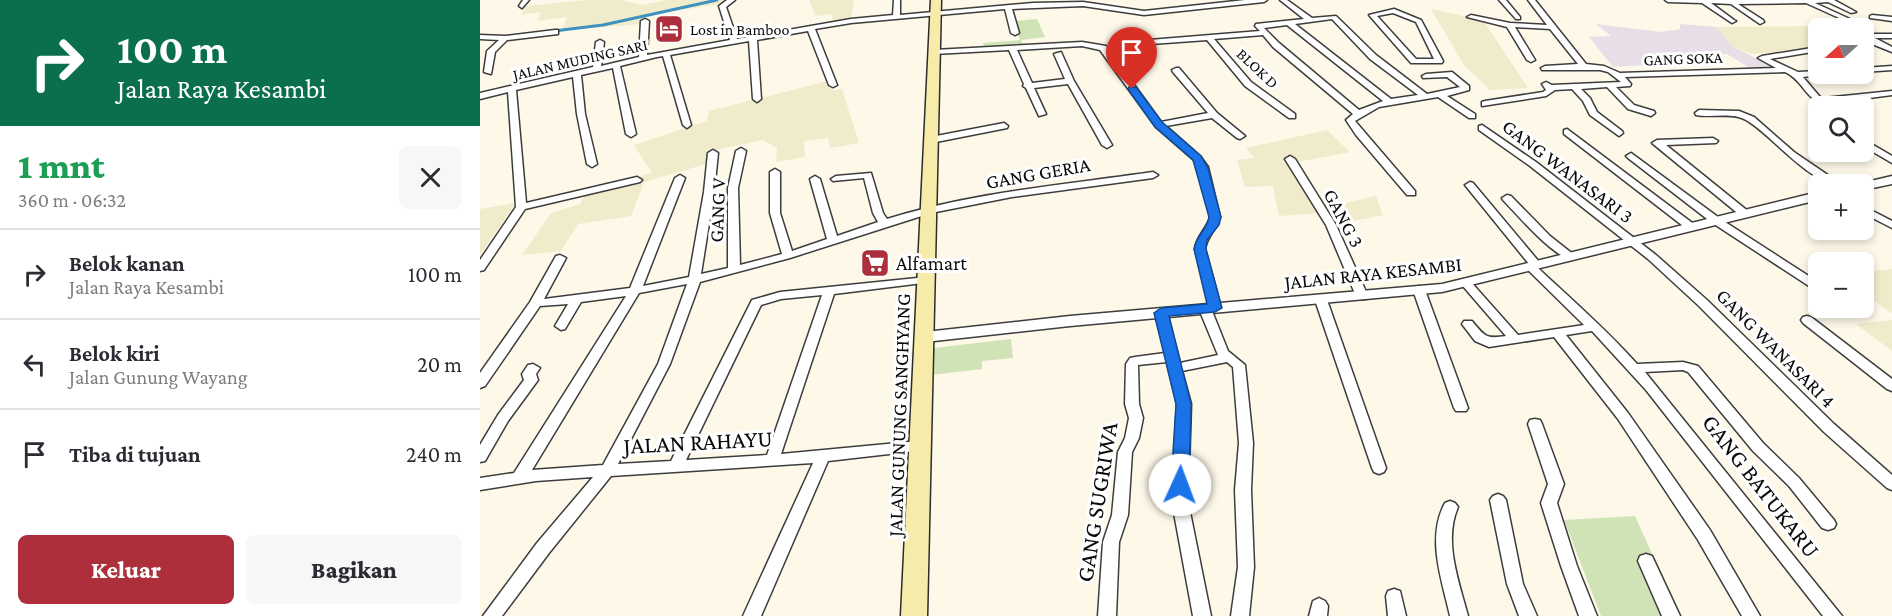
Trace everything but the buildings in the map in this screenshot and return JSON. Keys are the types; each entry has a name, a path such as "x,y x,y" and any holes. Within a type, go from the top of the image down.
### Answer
{"main road":[{"name":"JALAN GUNUNG SANGHYANG","path":"914,616 936,6"}],"street":[{"path":"732,0 722,6 735,42"},
{"path":"896,16 897,0"},
{"path":"1121,0 1124,12"},
{"path":"1186,0 1188,8"},
{"name":"JALAN MUDING SARI","path":"480,96 666,53 896,16 936,6 1008,6 1079,2 1124,12 1264,0"},
{"path":"1283,0 1309,19"},
{"path":"1502,0 1518,18"},
{"path":"1531,0 1584,67"},
{"path":"1668,0 1732,3 1829,0 1853,12"},
{"path":"1678,1 1685,7"},
{"path":"1703,1 1732,21"},
{"path":"1806,1 1843,18"},
{"path":"1386,3 1394,11 1419,21 1439,62 1414,61 1372,15 1394,11"},
{"path":"1732,3 1760,22"},
{"path":"1008,6 1015,33"},
{"path":"1471,16 1510,25 1553,27"},
{"path":"1872,17 1892,19"},
{"path":"1358,113 1263,33 1260,25 1336,18 1373,57 1425,96"},
{"path":"643,58 645,21"},
{"path":"1288,22 1390,103"},
{"path":"1510,25 1531,60"},
{"path":"811,28 833,85"},
{"path":"480,37 555,32"},
{"name":"BLOK D","path":"1137,43 1263,33"},
{"path":"1874,36 1892,36"},
{"path":"490,93 489,46 503,37"},
{"name":"BLOK D","path":"1209,38 1241,76 1292,116"},
{"path":"753,39 757,99"},
{"path":"1874,39 1892,50"},
{"path":"597,69 600,42"},
{"path":"934,52 1082,44 1103,48 1158,124 1197,158 1203,168 1215,217 1213,225 1201,240 1200,249 1210,308 1227,358"},
{"path":"1012,48 1027,86 1042,114"},
{"name":"GANG SOKA","path":"1808,50 1762,57 1797,75 1808,74"},
{"path":"666,53 687,125"},
{"path":"1058,54 1070,81 1107,145"},
{"path":"616,64 631,134"},
{"name":"GANG SOKA","path":"1545,68 1610,68 1620,75 1786,70"},
{"path":"1874,69 1892,68"},
{"path":"1176,70 1214,115 1240,136"},
{"path":"577,74 581,114 592,164"},
{"path":"1411,193 1350,124 1358,113 1390,103 1463,89 1466,86 1449,74 1426,76"},
{"path":"1485,104 1546,94 1547,86 1575,88 1627,84 1620,75"},
{"name":"GANG SOKA","path":"1797,75 1817,99 1824,101 1892,93"},
{"path":"1027,86 1070,81"},
{"path":"1610,86 1631,107 1651,113"},
{"path":"480,267 521,207 512,88"},
{"path":"1575,88 1587,100 1593,113 1619,133"},
{"path":"1437,93 1472,116"},
{"path":"1700,113 1739,114 1751,119 1791,154 1821,174"},
{"path":"1158,124 1214,115"},
{"path":"932,140 1004,126"},
{"name":"GANG WANASARI 3","path":"1482,128 1533,164 1631,242"},
{"path":"1567,132 1691,226"},
{"path":"1713,141 1657,143 1745,214"},
{"path":"1874,149 1892,160"},
{"name":"GANG V","path":"734,270 733,188 741,151"},
{"path":"492,616 543,548 608,469 664,364 694,281 713,153"},
{"path":"1631,156 1716,220 1808,281"},
{"name":"GANG 3","path":"1290,159 1331,225 1362,296"},
{"path":"775,172 775,213 788,255"},
{"path":"837,179 868,175 878,213 884,223"},
{"name":"GANG GERIA","path":"536,303 576,300 694,281 788,255 930,210 1088,183 1153,175"},
{"path":"519,478 635,291 680,178"},
{"path":"521,207 637,180"},
{"path":"815,180 832,240"},
{"path":"1874,184 1892,180"},
{"name":"GANG BATUKARU","path":"1470,185 1533,266 1583,318 1596,327 1651,387 1833,616"},
{"path":"1507,198 1546,238 1570,257"},
{"name":"JALAN RAYA KESAMBI","path":"925,337 1210,308 1362,296 1466,283 1808,198"},
{"path":"1874,215 1892,225"},
{"name":"GANG WANASARI 4","path":"1631,242 1703,303 1829,428 1892,484"},
{"path":"480,383 536,303 560,258"},
{"path":"675,467 756,303 780,296 927,280"},
{"path":"1466,283 1515,339"},
{"path":"1419,290 1461,408"},
{"path":"772,461 829,291"},
{"path":"561,326 576,300"},
{"path":"1321,300 1379,468"},
{"path":"1161,313 1184,404 1180,502 1202,616"},
{"path":"1807,320 1892,386"},
{"path":"1468,324 1484,342 1558,334 1596,327"},
{"path":"1558,334 1618,409 1704,535 1752,616"},
{"path":"1172,362 1227,358 1236,362 1240,371 1246,442 1243,490 1246,567 1240,616"},
{"name":"GANG SUGRIWA","path":"1107,616 1110,552 1120,515 1125,452 1132,438 1136,418 1132,404 1132,364 1135,361 1172,362"},
{"path":"1634,368 1683,366 1693,369 1758,447 1794,482 1828,524"},
{"path":"480,457 503,418 531,380 529,374 533,368"},
{"path":"1535,424 1556,484 1550,503 1588,616"},
{"name":"JALAN RAHAYU","path":"480,484 608,469 772,461 920,446"},
{"path":"752,616 823,456"},
{"path":"1498,500 1515,584 1528,616"},
{"path":"1450,507 1444,523 1445,547 1459,616"},
{"path":"1646,561 1671,616"},
{"path":"1394,596 1397,616"}],"shaded area":[{"path":"587,0 620,0 642,5 667,0 727,0 726,3 643,16 641,24 562,30 567,17 538,21 541,12 521,15 526,6"},
{"path":"809,0 854,0 850,24 833,26 832,14 816,16"},
{"path":"1431,9 1483,20 1528,88 1490,90 1464,65"},
{"path":"1596,24 1661,32 1680,29 1680,24 1716,27 1734,47 1783,72 1759,74 1727,54 1698,56 1705,62 1613,67 1589,37 1611,36"},
{"path":"1808,26 1808,52 1803,50 1752,54 1734,47 1716,27"},
{"path":"828,81 832,90 842,89 859,143 830,148 828,138 804,141 805,157 776,162 777,148 763,140 710,151 706,164 644,182 631,216 578,224 561,251 522,255 551,213 580,204 588,189 652,173 634,145 707,121 709,111"},
{"path":"1327,130 1350,152 1298,162 1317,198 1328,197 1336,205 1376,196 1383,215 1329,226 1320,213 1279,216 1273,186 1245,187 1237,160 1254,158 1246,148"},
{"path":"516,203 480,255 480,209"},
{"path":"1892,269 1892,313 1874,301 1874,271"},
{"path":"1892,320 1892,351 1856,324"}],"green space":[{"path":"1037,19 1045,37 1021,40 1025,49 986,51 983,43 1020,40 1013,21"},
{"path":"1011,339 1013,358 982,361 982,369 923,376 925,349"},
{"path":"1635,516 1680,616 1601,616 1564,520"}],"waterway":[{"path":"554,31 603,25 717,0"}],"place":[{"name":"Lost in Bamboo","path":"669,29"},
{"name":"Alfamart","path":"875,263"}],"route":[{"path":"1132,89 1158,124 1197,158 1203,168 1215,217 1209,232 1201,240 1200,249 1215,308 1161,313 1184,404 1180,485"}]}
